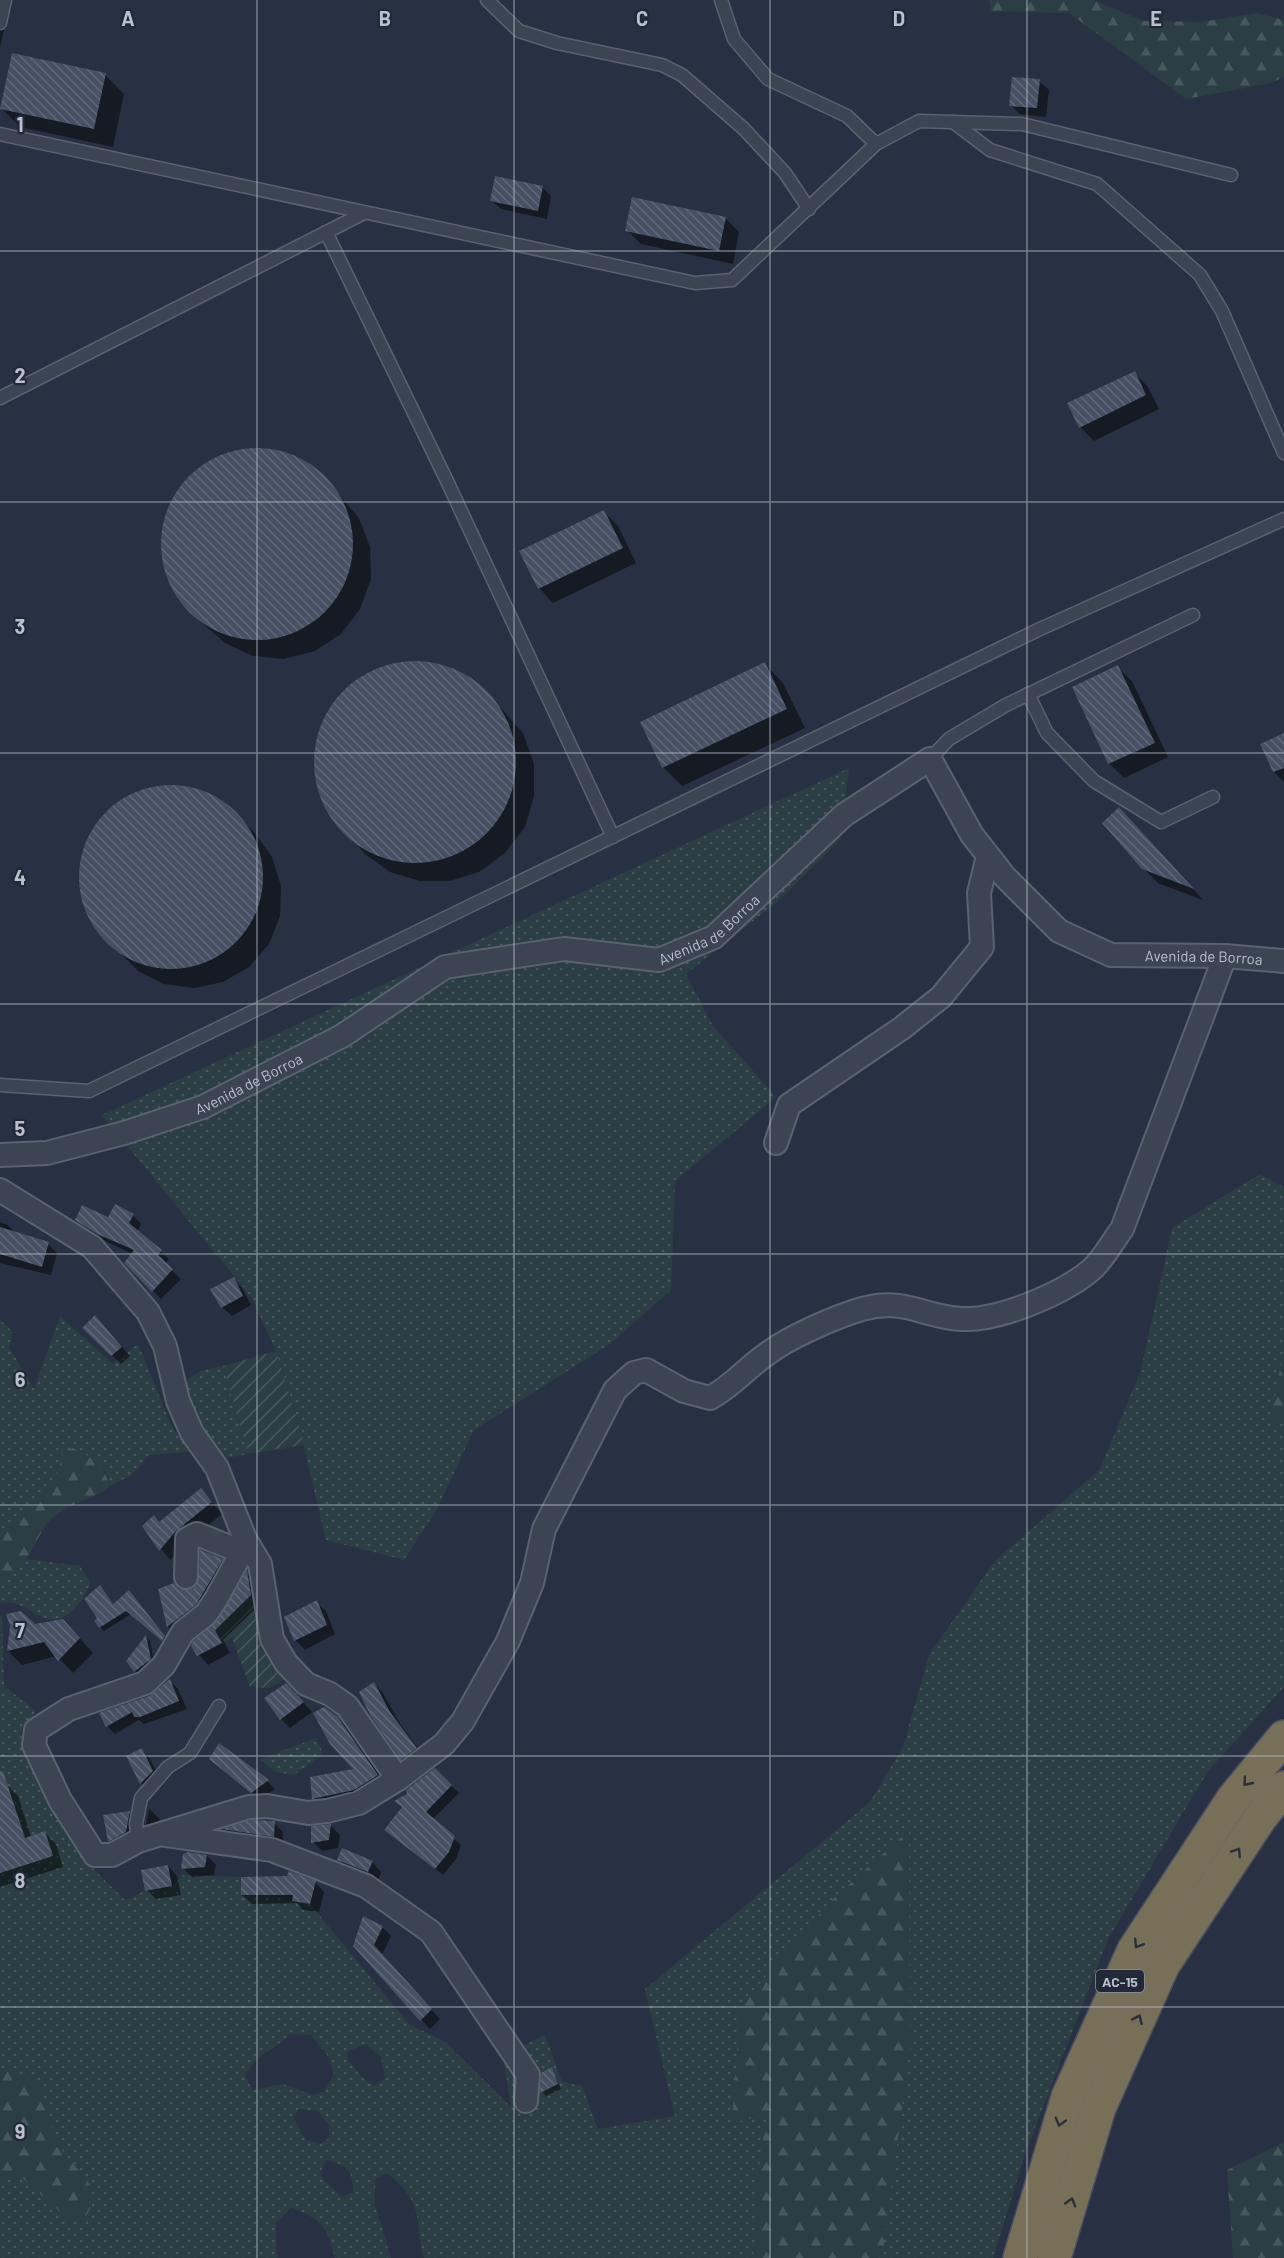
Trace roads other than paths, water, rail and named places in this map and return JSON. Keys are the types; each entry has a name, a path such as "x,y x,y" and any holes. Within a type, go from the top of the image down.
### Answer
{"highway":[{"name":"AC-15","path":"1020,2258 1068,2097 1134,1950 1233,1799 1284,1737"},
{"name":"AC-15","path":"1054,2258 1098,2108 1162,1965 1260,1818 1284,1788"}],"street":[{"name":"Avenida de Borroa","path":"0,1155 47,1153 124,1133 202,1107 342,1036 445,967 564,949 659,960 714,937 844,815 930,759 972,835 1005,877 1059,931 1111,955 1225,956 1284,961"},
{"path":"776,1143 789,1105 902,1028 941,997 981,947 979,893 988,856"},
{"path":"244,1545 206,1614 183,1632 164,1665 145,1683 69,1709 36,1730 34,1745 60,1800 95,1855 112,1855 148,1837 249,1807 267,1806 308,1813 359,1803 398,1779 444,1744 463,1721 516,1622 532,1584 544,1529 564,1486 615,1390 634,1373 646,1370 684,1391 710,1398 730,1388 764,1355 782,1343 862,1309 898,1304 960,1319 989,1317 1060,1291 1093,1269 1122,1229 1225,956"},
{"path":"0,1190 92,1247 148,1312 165,1346 178,1401 192,1432 217,1468 244,1545 260,1564 272,1639 286,1663 306,1684 330,1694 347,1706 364,1726 398,1779"},
{"path":"186,1577 187,1539 197,1534 244,1545"},
{"path":"148,1837 272,1850 366,1886 431,1932 528,2075 526,2101"}],"lane":[{"path":"0,23 5,0"},
{"path":"487,0 519,31 557,43 662,65 682,75 765,151 785,173 809,209"},
{"path":"721,0 734,39 768,79 847,116 876,144"},
{"path":"0,134 362,214 695,284 732,280 876,144 919,121 1022,123 1231,175"},
{"path":"953,122 990,150 1097,184 1200,275 1222,311 1284,453"},
{"path":"0,398 362,214"},
{"path":"326,232 447,481 614,837"},
{"path":"0,1086 88,1091 1030,635 1284,519"},
{"path":"930,759 949,739 1028,694 1193,615"},
{"path":"1028,694 1047,733 1094,781 1161,822 1213,797"},
{"path":"148,1837 136,1824 141,1798 168,1767 190,1753 219,1706"}]}
